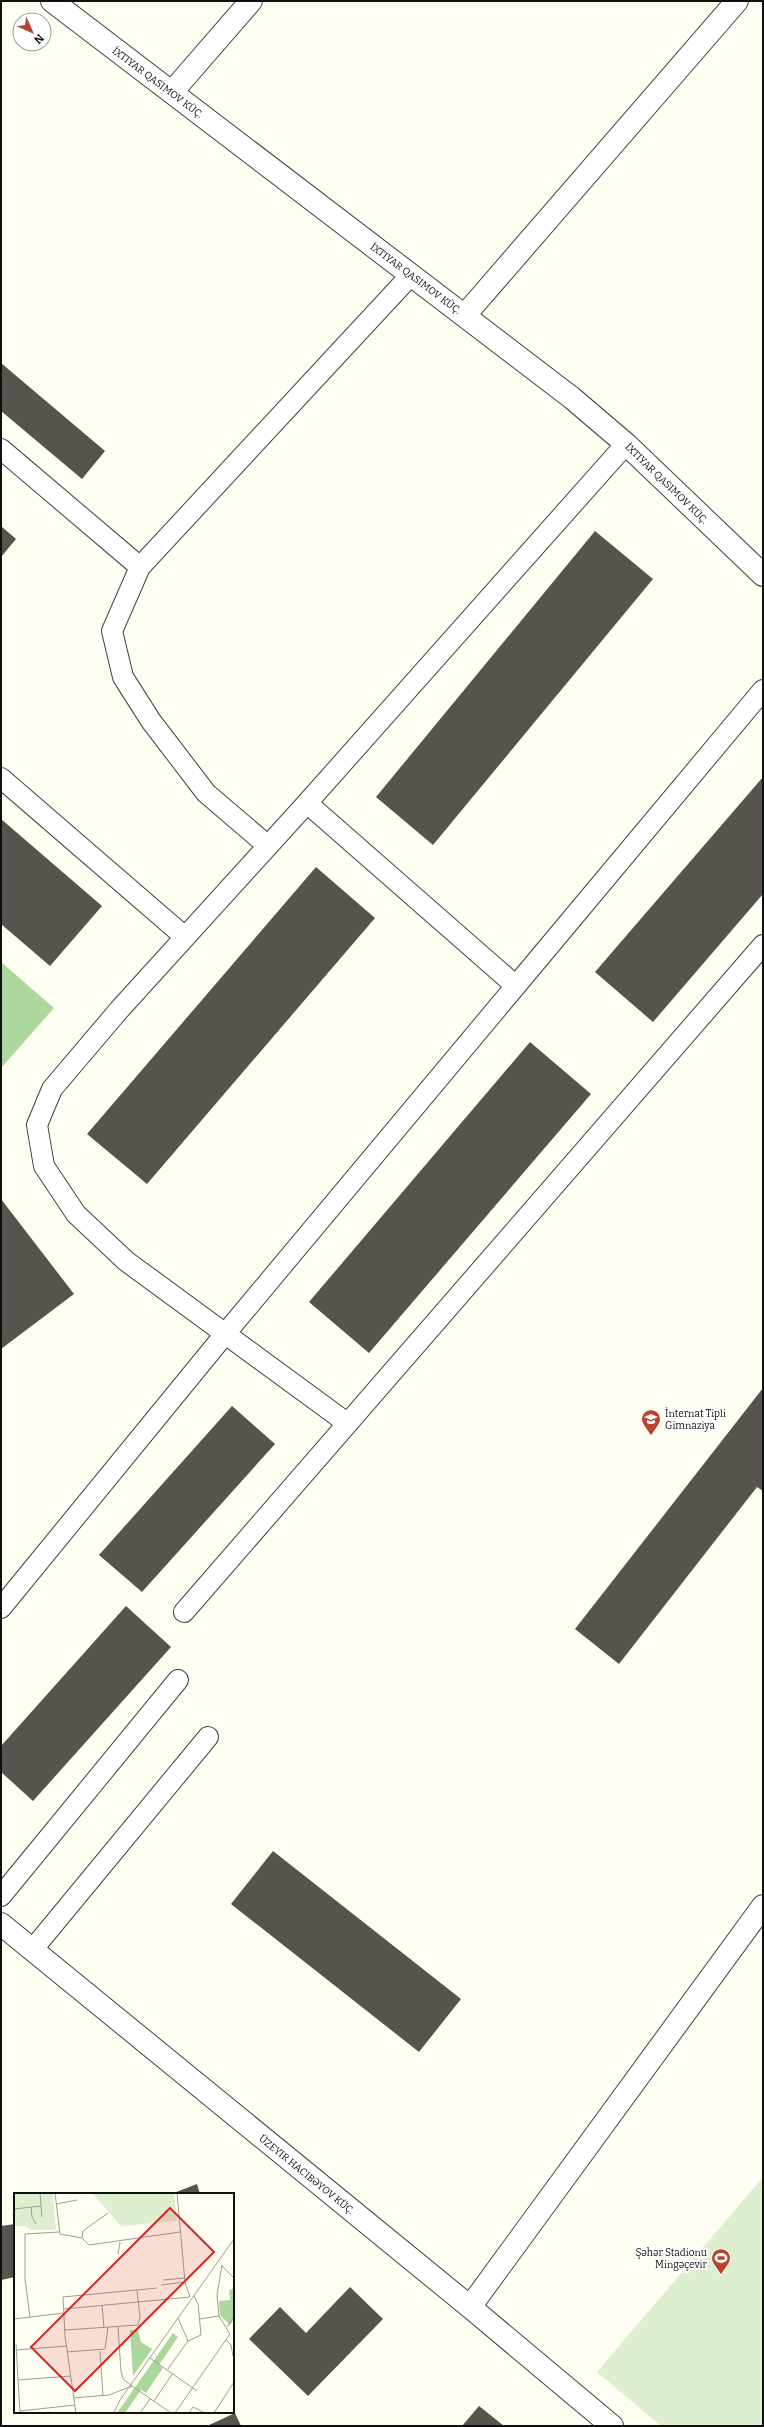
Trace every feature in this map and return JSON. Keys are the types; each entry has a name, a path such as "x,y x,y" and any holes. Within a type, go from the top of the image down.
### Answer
{"street":[{"path":"52,1 411,275 466,315 572,398 626,444 763,575"},
{"path":"172,92 251,1"},
{"path":"466,315 736,1"},
{"path":"470,2307 763,1906"},
{"path":"1,1924 470,2307 612,2426"}],"lane":[{"path":"268,846 206,793 151,721 123,677 112,631 140,567 411,275"},
{"path":"347,1423 126,1261 76,1214 44,1166 36,1125 52,1089 185,937 307,803 626,444"},
{"path":"1,449 140,567"},
{"path":"1,1608 225,1334 763,690"},
{"path":"1,778 185,937"},
{"path":"307,803 516,986"},
{"path":"184,1612 763,945"},
{"path":"1,1896 178,1680"},
{"path":"33,1949 208,1737"}],"green space":[{"path":"1,962 54,1008 1,1068"},
{"name":"Şəhər Stadionu Mingəçevir","path":"763,2177 763,2426 661,2426 597,2372"}],"building":[{"path":"1,363 105,451 82,479 1,411"},
{"path":"1,526 16,539 1,557"},
{"path":"595,531 653,579 433,845 376,797"},
{"path":"763,777 763,894 653,1022 595,972"},
{"path":"1,819 102,906 50,966 1,924"},
{"path":"316,867 375,918 147,1184 87,1134"},
{"path":"530,1042 591,1094 369,1353 309,1302"},
{"path":"1,1199 74,1294 1,1349"},
{"path":"763,1388 763,1491 757,1487 619,1664 575,1629"},
{"path":"232,1406 275,1444 142,1592 99,1555"},
{"path":"126,1606 171,1647 33,1801 1,1772 1,1746"},
{"path":"273,1851 461,1999 419,2052 231,1904"},
{"path":"197,2184 200,2193 174,2193"},
{"path":"14,2224 14,2277 1,2280 1,2226"},
{"path":"350,2287 383,2319 308,2396 249,2339 280,2307 306,2333"},
{"path":"479,2406 504,2426 462,2426"},
{"path":"235,2413 241,2426 207,2426"}],"place":[{"name":"İnternat Tipli Gimnaziya","path":"651,1436"},
{"name":"Şəhər Stadionu Mingəçevir","path":"721,2275"}]}
